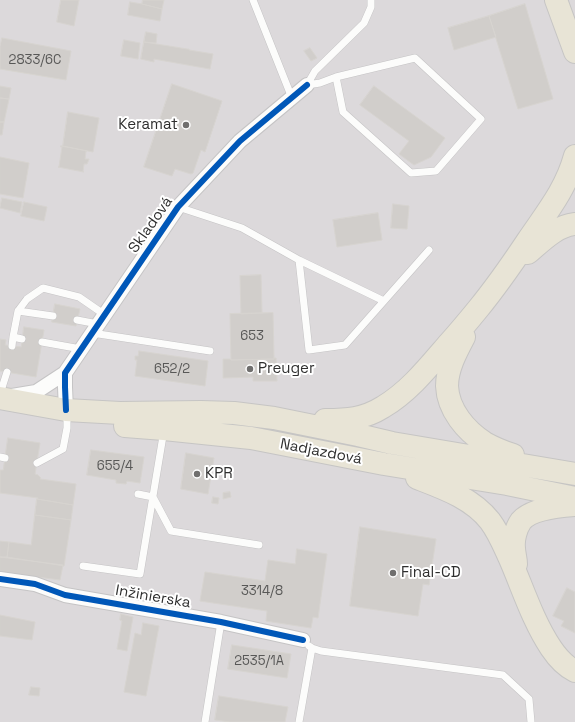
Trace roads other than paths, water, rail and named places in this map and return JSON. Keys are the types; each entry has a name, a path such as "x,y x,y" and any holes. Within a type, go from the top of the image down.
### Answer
{"main road":[{"path":"556,0 573,46 575,68"},
{"path":"274,418 325,420 360,418 383,408 396,399 418,379 478,310 507,270 566,198 565,183 575,156"},
{"path":"507,270 558,229 567,225 575,224"},
{"path":"478,310 450,367 447,386 451,404 462,422 470,431 485,443 551,470"},
{"name":"Nadjazdová","path":"0,398 66,410 112,425 234,413 274,418 392,443 575,474"},
{"name":"Nadjazdová","path":"165,420 384,464 507,484 575,498"},
{"path":"384,464 464,499 478,509 490,521 501,538 544,638 556,656 570,669 575,671"},
{"path":"520,582 514,548 516,531 522,520 533,513 553,507 575,505"}],"street":[{"name":"Skladová","path":"0,398 36,392 65,373 178,208 240,141 307,85"},
{"path":"65,373 66,410"},
{"name":"Inžinierska","path":"0,579 35,584 65,595 221,622 307,644"}],"lane":[{"path":"253,0 292,98"},
{"path":"307,85 315,71 364,23 371,7 371,0"},
{"path":"307,85 320,83 336,77 415,58 481,119 436,172 411,173 343,112 336,77"},
{"path":"178,208 242,228 299,260 384,301"},
{"path":"299,260 309,350 345,345 429,250"},
{"path":"12,346 18,311 27,299 43,288 79,297 98,324"},
{"path":"18,311 53,316"},
{"path":"77,320 210,351"},
{"path":"13,337 22,339"},
{"path":"42,342 81,349"},
{"path":"0,394 7,372"},
{"path":"37,463 63,449 67,428 66,410"},
{"path":"83,566 140,574 165,420"},
{"path":"138,494 153,497"},
{"path":"153,497 171,531 259,545"},
{"path":"205,722 221,622"},
{"path":"299,722 307,644 321,651 503,675 529,699 531,722"}],"place":[{"name":"Keramat","path":"186,125"},
{"name":"Preuger","path":"250,369"},
{"name":"KPR","path":"197,474"},
{"name":"Final-CD","path":"393,573"}]}
